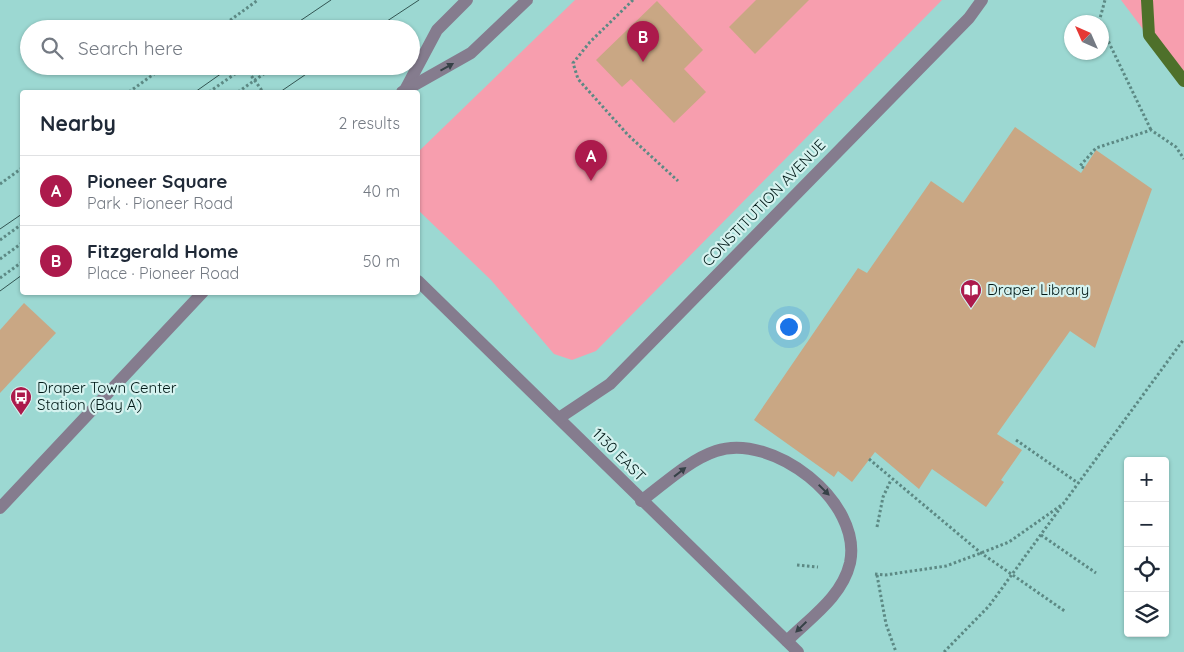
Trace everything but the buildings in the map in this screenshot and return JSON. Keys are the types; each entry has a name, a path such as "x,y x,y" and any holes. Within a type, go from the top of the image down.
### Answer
{"street":[{"path":"420,61 437,30 467,0"},
{"path":"406,90 471,54 527,0"},
{"name":"CONSTITUTION AVENUE","path":"559,418 610,384 968,18 982,0"},
{"path":"405,90 413,75"},
{"name":"1130 EAST","path":"420,283 641,501 798,652"},
{"path":"0,508 200,295"},
{"path":"641,501 702,457 717,450 734,447 765,454 781,460 812,479 828,493 842,513 850,529 852,544 850,562 837,591 787,641"}],"path":[{"path":"230,20 258,0"},
{"path":"633,0 590,42 573,63 578,79 628,134 678,181"},
{"path":"1101,15 1105,0"},
{"path":"1109,43 1151,130 1176,146 1184,159"},
{"path":"131,90 152,75"},
{"path":"212,90 233,75"},
{"path":"251,75 262,90"},
{"path":"241,90 262,75"},
{"path":"1084,168 1080,166 1096,148 1151,130"},
{"path":"0,184 20,169"},
{"path":"0,240 20,225"},
{"path":"0,259 20,244"},
{"path":"0,278 20,263"},
{"path":"944,652 989,606 1184,339"},
{"path":"1016,440 1078,483"},
{"path":"869,459 981,553 1066,612"},
{"path":"877,532 878,516 883,497 892,480"},
{"path":"871,572 877,574 946,566 1009,542 1063,504"},
{"path":"1041,534 1096,573"},
{"path":"797,565 823,568"},
{"path":"877,565 886,624 896,652"}],"shaded area":[{"path":"575,0 942,0 596,351 572,360 554,354 491,280 420,212 420,150"},
{"path":"1121,0 1184,0 1184,81 1179,77"}],"waterway":[{"path":"1147,0 1149,35 1184,81"}],"tram line":[{"path":"301,20 331,0"},
{"path":"389,20 419,0"},
{"path":"198,90 219,75"},
{"path":"283,90 305,75"},
{"path":"0,229 20,215"},
{"path":"0,291 20,276"}],"place":[{"name":"Fitzgerald Home","path":"643,62"},
{"name":"Pioneer Square","path":"591,181"},
{"name":"Draper Library","path":"971,309"},
{"name":"Draper Town Center Station (Bay A)","path":"21,416"}]}
